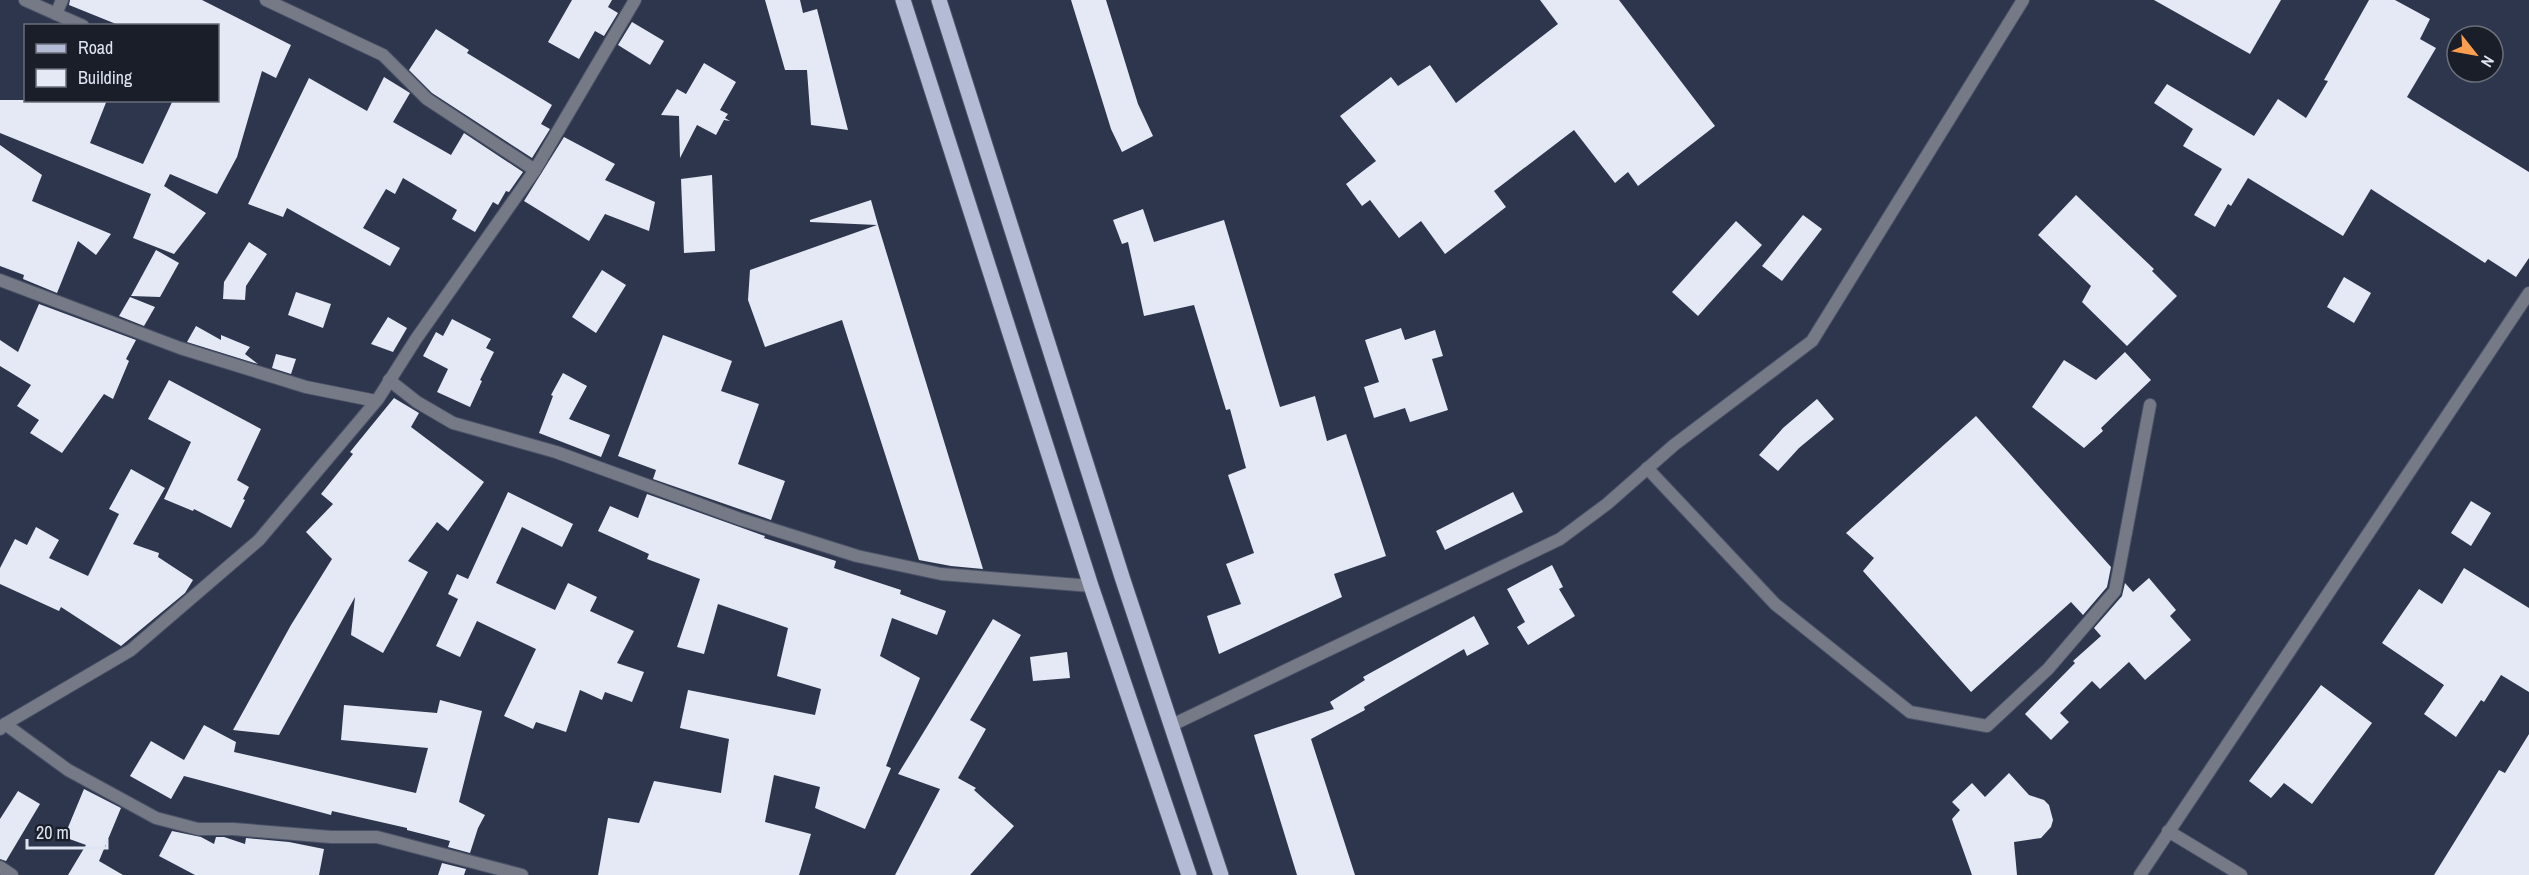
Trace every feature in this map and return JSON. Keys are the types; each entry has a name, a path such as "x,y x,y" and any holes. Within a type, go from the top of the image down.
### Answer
{"main road":[{"path":"903,0 1091,586 1189,875"},
{"path":"939,0 1123,580 1221,875"}],"street":[{"path":"25,0 78,24"},
{"path":"56,14 62,0"},
{"path":"266,0 383,55 427,99 535,170"},
{"path":"522,875 377,837 331,837 233,829 198,829 156,818 68,770 2,726 131,650 259,540 376,401 535,170 635,0"},
{"path":"1172,725 1560,538 1607,504 1674,445 1812,341 2023,0"},
{"path":"0,280 180,348 306,387 376,401"},
{"path":"2140,875 2529,293"},
{"path":"389,380 417,402 453,423 556,452 740,519 857,556 940,574 1091,586"},
{"path":"1647,468 1775,604 1910,712 1987,726 2048,669 2115,591 2150,405"},
{"path":"2168,831 2241,875"},
{"path":"0,867 12,875"}],"building":[{"path":"70,0 202,0 291,45 276,78 262,71 237,157 217,194 170,174 164,186 206,213 174,254 133,238 151,194 0,133 0,100 106,102 90,143 143,164 172,102 219,102 219,24 116,24 69,5"},
{"path":"572,0 612,0 608,7 618,13 604,36 595,31 579,59 548,42"},
{"path":"765,0 800,0 803,13 817,9 848,130 811,125 807,70 785,70"},
{"path":"1071,0 1106,0 1138,104 1153,136 1122,152 1111,129"},
{"path":"1540,0 1619,0 1715,126 1638,186 1628,172 1615,183 1574,130 1494,191 1506,207 1445,254 1421,221 1399,238 1370,200 1362,206 1346,184 1376,161 1340,116 1391,77 1398,86 1430,65 1456,103 1558,24"},
{"path":"2154,0 2281,0 2250,54"},
{"path":"2369,0 2395,0 2430,19 2420,39 2436,48 2407,97 2529,172 2529,258 2516,277 2488,259 2485,263 2371,189 2343,236 2248,178 2231,206 2228,204 2215,227 2194,215 2222,169 2183,146 2193,129 2154,103 2167,84 2254,136 2278,99 2306,118 2328,81 2324,80"},
{"path":"632,22 664,41 650,65 618,45"},
{"path":"436,29 469,50 467,53 552,105 541,124 550,129 532,158 432,93 409,70"},
{"path":"704,63 736,82 720,110 728,114 725,118 730,121 724,120 716,135 697,125 680,158 679,116 661,115 677,89 686,94"},
{"path":"384,77 410,93 393,122 451,155 464,133 523,172 509,192 506,191 498,205 493,202 475,232 452,219 457,210 403,178 395,194 386,189 363,228 400,248 390,266 287,208 283,217 248,204 309,78 367,111"},
{"path":"564,137 615,164 605,180 655,202 649,231 605,214 589,241 524,201"},
{"path":"0,145 42,175 32,201 111,234 96,255 78,241 57,293 23,279 24,275 0,266"},
{"path":"712,175 715,251 684,253 681,179"},
{"path":"2076,195 2154,269 2152,271 2177,296 2127,346 2082,302 2091,286 2038,235"},
{"path":"871,200 983,569 919,560 842,320 765,347 748,300 750,270 877,225 810,222 810,220"},
{"path":"1143,209 1154,242 1224,220 1280,407 1315,396 1327,441 1346,434 1386,556 1334,574 1342,597 1219,654 1207,616 1241,604 1226,564 1254,553 1228,475 1246,468 1230,409 1226,410 1194,305 1144,316 1128,242 1122,244 1113,220"},
{"path":"1803,215 1822,229 1782,281 1762,266"},
{"path":"1736,221 1762,245 1698,316 1672,292"},
{"path":"249,242 267,254 246,286 245,300 223,299 224,282"},
{"path":"156,250 179,263 160,297 131,296"},
{"path":"602,270 626,285 596,333 572,317"},
{"path":"2344,277 2371,293 2354,323 2327,307"},
{"path":"296,292 331,304 323,328 288,315"},
{"path":"130,297 155,307 144,326 119,316"},
{"path":"39,304 136,340 126,359 129,361 113,399 104,394 62,453 30,433 39,420 17,406 31,385 0,366 0,340 18,352"},
{"path":"388,317 407,328 393,352 371,344"},
{"path":"452,319 491,339 486,348 494,352 470,407 437,392 448,369 423,356 436,332 443,336"},
{"path":"196,326 221,340 221,335 250,347 245,354 258,364 187,342"},
{"path":"1401,328 1405,340 1435,330 1443,356 1432,359 1448,410 1410,422 1405,408 1374,418 1364,387 1379,382 1365,340"},
{"path":"663,335 732,361 721,391 759,404 738,464 785,481 771,520 653,479 656,470 618,456"},
{"path":"2125,352 2151,380 2101,428 2103,431 2084,448 2032,407 2064,360 2096,380"},
{"path":"276,354 296,359 291,374 272,368"},
{"path":"563,373 587,386 569,419 610,435 601,457 539,433 553,396 551,395"},
{"path":"169,380 261,429 237,480 249,487 231,528 194,509 193,511 164,499 191,442 148,419"},
{"path":"394,398 419,413 411,427 484,482 448,531 437,522 408,561 428,572 383,653 351,635 355,597 279,735 233,730 291,625 332,559 306,532 333,504 321,494 353,454 350,452"},
{"path":"1817,399 1834,419 1799,448 1778,471 1759,455 1783,428"},
{"path":"1976,416 2111,567 2107,587 2083,615 2071,602 1971,692 1863,571 1874,558 1846,533"},
{"path":"131,469 165,488 133,544 159,553 158,557 193,580 185,593 121,646 61,607 59,611 0,584 0,568 15,539 27,545 36,527 59,540 49,558 88,576 119,514 109,509"},
{"path":"508,492 573,524 562,547 522,527 496,583 555,610 568,583 597,597 590,611 634,631 617,663 644,672 632,702 605,692 602,700 580,690 566,732 536,722 533,729 504,716 536,649 477,621 460,657 436,646 458,599 448,594 457,574 468,579"},
{"path":"1513,492 1523,512 1445,550 1436,531"},
{"path":"647,494 765,536 764,538 836,561 834,568 901,590 900,594 946,611 937,635 892,618 880,656 920,678 886,766 891,768 865,829 815,808 820,787 774,775 765,822 811,834 799,875 598,875 608,818 639,823 654,781 721,793 729,739 680,728 688,690 815,715 821,689 777,676 788,628 718,604 704,654 677,647 700,579 647,559 649,554 598,531 610,506 638,518"},
{"path":"2471,501 2491,513 2471,546 2451,533"},
{"path":"1552,565 1563,587 1559,589 1575,616 1528,645 1517,627 1525,622 1507,589"},
{"path":"2464,568 2529,608 2529,692 2501,675 2484,702 2481,700 2456,737 2424,714 2444,685 2382,643 2419,589 2442,604"},
{"path":"2149,578 2176,610 2170,616 2191,640 2145,680 2129,662 2100,689 2092,681 2060,713 2069,722 2051,740 2025,714 2075,663 2073,661 2101,636 2094,628 2122,596 2125,583 2133,592"},
{"path":"1474,616 1489,644 1467,656 1464,649 1364,707 1365,710 1311,739 1355,875 1297,875 1254,735 1334,709 1330,702 1365,680 1363,677"},
{"path":"993,619 1021,635 970,720 986,729 958,778 976,788 974,790 1014,826 970,875 895,875 940,789 898,774"},
{"path":"1067,652 1070,678 1033,681 1030,657"},
{"path":"2321,685 2372,723 2312,804 2284,783 2271,798 2249,781"},
{"path":"440,700 482,711 459,802 485,815 470,853 448,847 450,841 407,830 407,828 332,811 331,815 184,776 171,799 130,776 151,741 184,760 204,725 236,742 234,752 416,793 428,748 341,740 344,705 437,713"},
{"path":"2529,734 2529,875 2434,875 2499,770 2505,773"},
{"path":"2009,773 2029,795 2044,800 2049,805 2053,820 2051,827 2041,838 2014,842 2017,875 1972,875 1952,819 1960,810 1952,802 1972,783 1985,797"},
{"path":"84,789 121,808 99,861 123,875 68,875 86,845 64,837"},
{"path":"18,791 40,804 6,861 0,859 0,819"},
{"path":"172,831 201,837 214,844 216,837 224,837 245,844 246,838 289,842 324,849 319,875 195,875 159,856"},
{"path":"442,863 466,869 464,875 438,875"}]}
